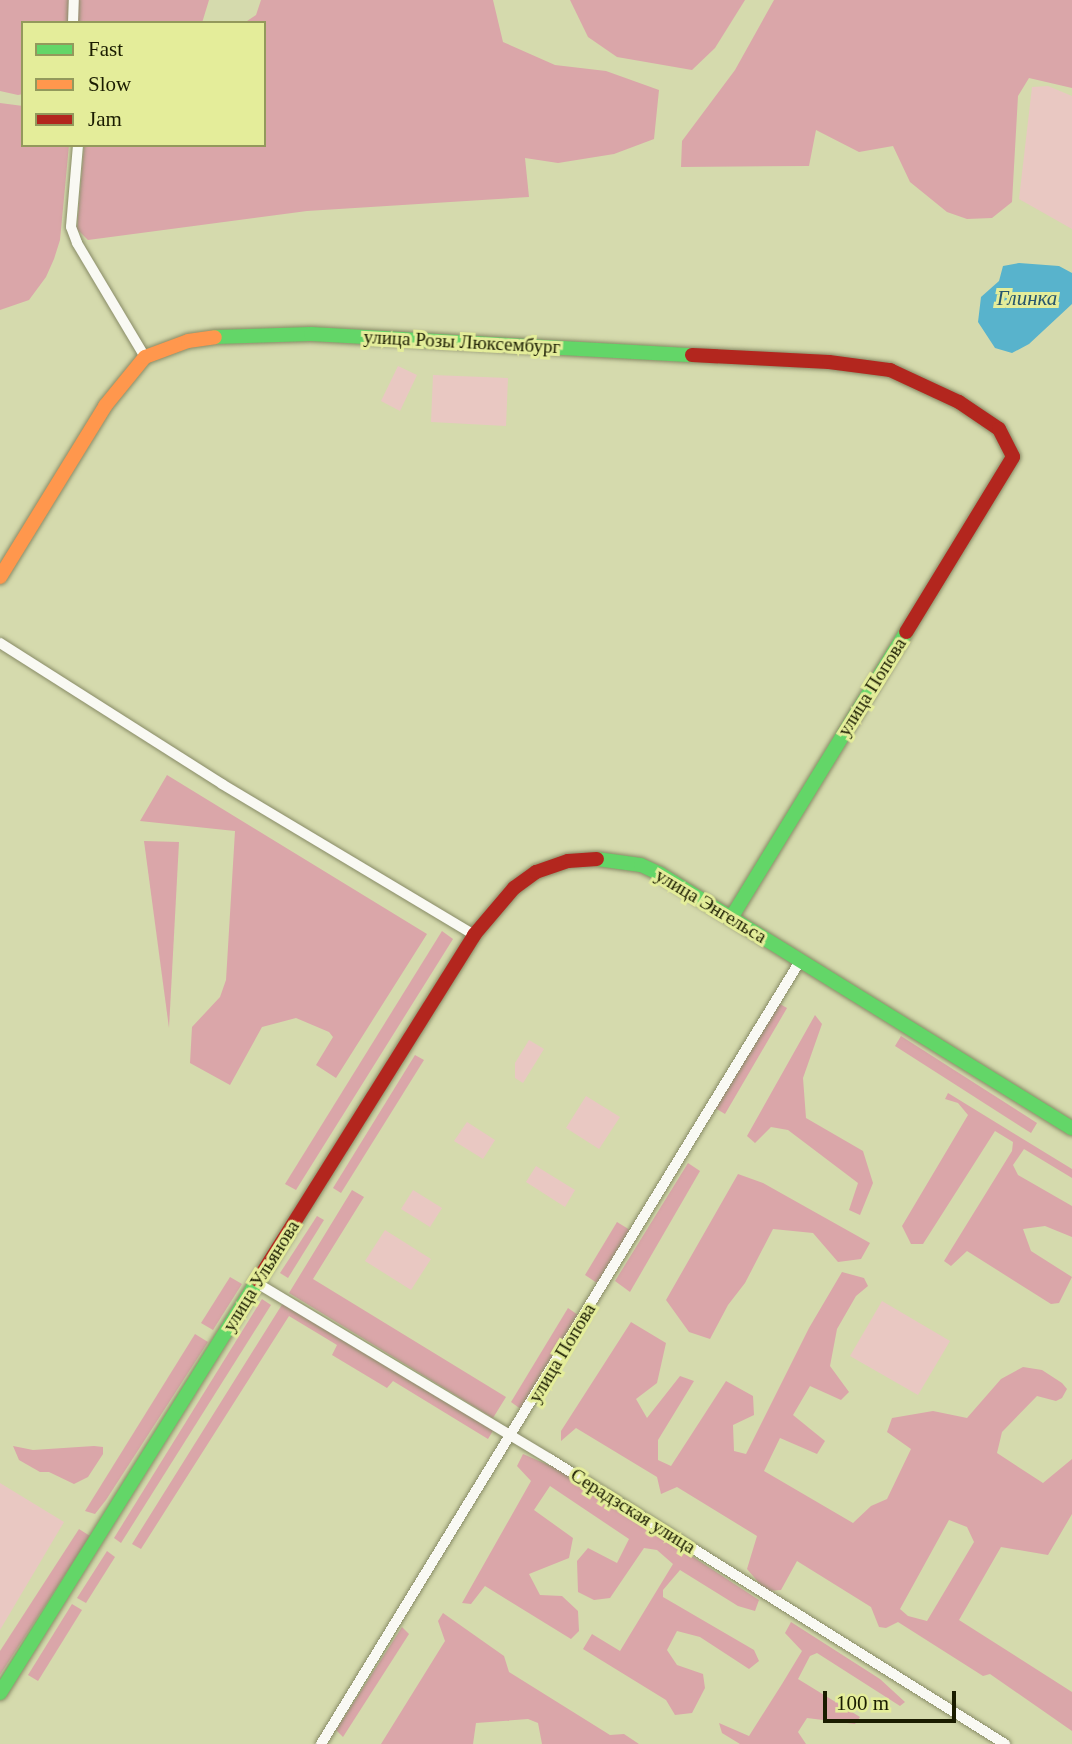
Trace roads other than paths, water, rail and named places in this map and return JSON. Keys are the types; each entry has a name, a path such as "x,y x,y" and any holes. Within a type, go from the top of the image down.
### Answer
{"street":[{"path":"73,21 74,0"},
{"path":"0,578 105,406 145,357 77,243 71,227 78,147"},
{"name":"улица Розы Люксембург","path":"145,357 188,341 236,334 311,334 875,366 959,402 999,429 1013,457"},
{"name":"улица Попова","path":"731,918 1013,457"},
{"path":"0,643 339,855 474,935"},
{"path":"0,657 13,653"},
{"name":"улица Энгельса","path":"536,872 583,859 632,863 660,874 1072,1128"},
{"name":"улица Ульянова","path":"0,1693 474,935 514,887 536,872"},
{"name":"улица Попова","path":"321,1744 800,961"},
{"name":"Серадзская улица","path":"257,1283 511,1437 1005,1744"}],"water":[{"name":"Глинка","path":"1019,263 1059,266 1072,273 1072,304 1029,344 1012,353 995,348 978,322 981,297 999,281 1003,266"}]}
